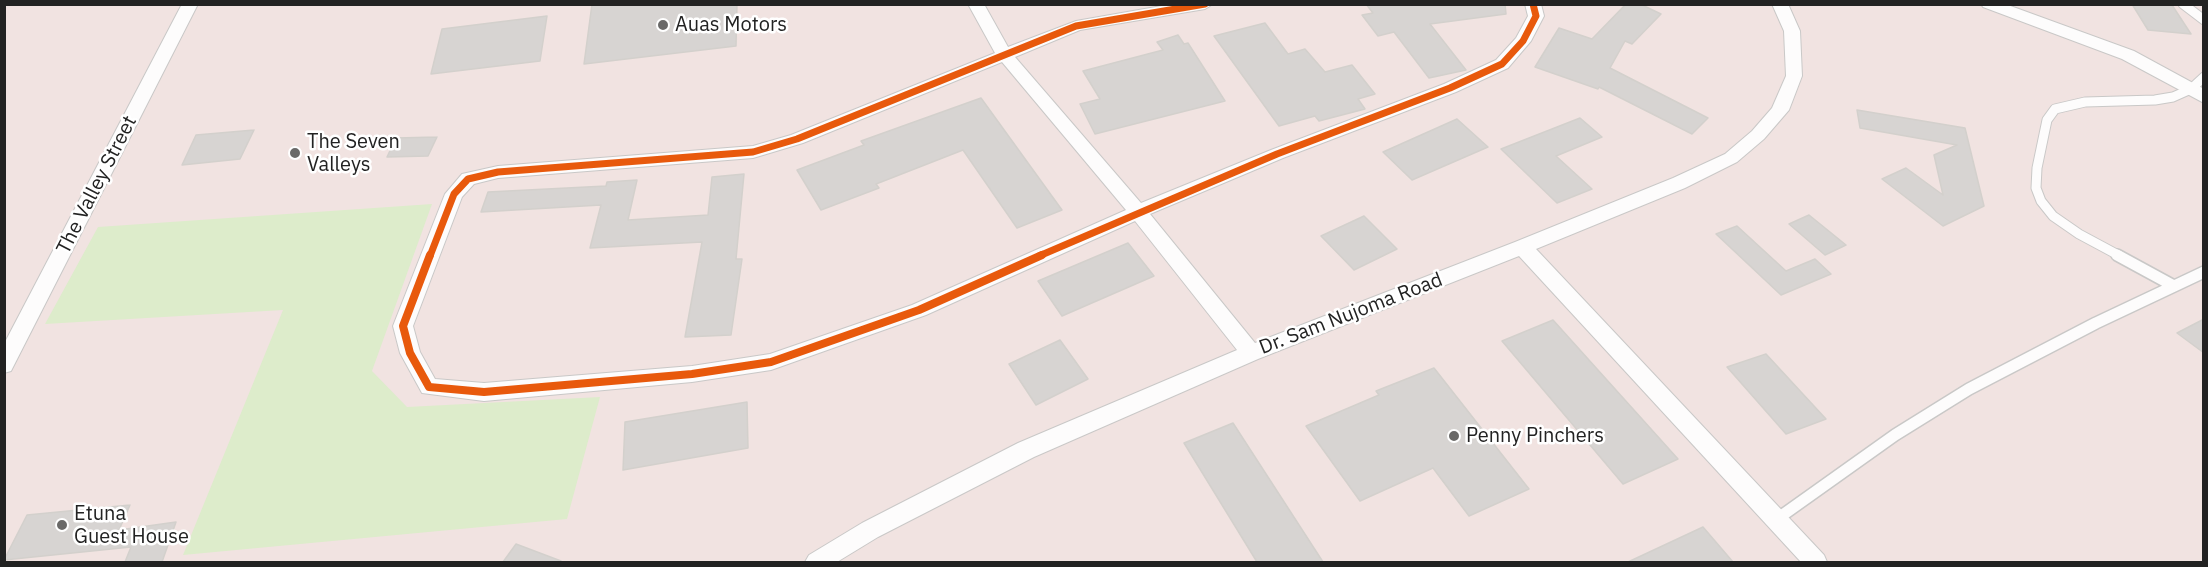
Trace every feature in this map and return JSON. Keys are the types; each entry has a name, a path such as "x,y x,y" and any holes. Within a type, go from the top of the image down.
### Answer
{"street":[{"name":"The Valley Street","path":"4,365 190,4"},
{"path":"976,4 1004,54 1138,212 1251,353"},
{"path":"1205,4 1083,24 797,139 753,152 498,172 468,179 454,194 403,326 410,353 429,387 484,392 692,374 771,362 919,310 1138,212 1277,154 1450,88 1502,64 1523,41 1536,16 1533,4"},
{"name":"Dr. Sam Nujoma Road","path":"817,562 870,530 1026,450 1251,353 1522,247 1679,183 1731,158 1758,135 1780,110 1794,76 1791,31 1780,4"},
{"path":"1989,4 2111,48 2154,68 2197,93"},
{"path":"1522,247 1815,562"}],"lane":[{"path":"2183,4 2204,20"},
{"path":"2174,286 2079,234 2053,216 2041,201 2037,189 2037,168 2047,120 2055,109 2085,102 2155,100 2197,93 2204,77"},
{"path":"1777,519 1895,435 1969,389 2096,323 2204,272"}],"shaded area":[{"path":"4,5 2203,5 2203,562 5,562"}],"green space":[{"path":"432,204 372,371 407,407 600,397 567,519 183,555 283,310 45,324 98,227"}],"building":[{"name":"Auas Motors","path":"592,4 737,4 736,46 584,64"},
{"path":"1366,4 1505,4 1506,14 1430,24 1466,70 1429,78 1394,32 1378,36 1362,15 1373,13"},
{"path":"1626,4 1640,4 1661,14 1632,44 1625,41 1610,68 1708,118 1692,134 1599,87 1598,89 1535,67 1559,28 1592,39"},
{"path":"2132,4 2172,5 2191,34 2148,30"},
{"path":"547,16 540,61 431,74 442,29"},
{"path":"1265,23 1288,54 1305,49 1325,72 1352,65 1375,94 1358,99 1365,109 1319,121 1315,116 1279,126 1214,36"},
{"path":"1178,35 1184,44 1188,43 1225,101 1095,134 1080,104 1100,99 1083,71 1163,50 1157,42"},
{"path":"981,98 1062,210 1017,228 963,150 876,184 879,188 821,210 797,170 864,145 861,141"},
{"path":"1857,110 1965,128 1984,206 1943,226 1882,179 1906,168 1943,195 1934,155 1957,145 1860,128"},
{"path":"1580,118 1602,137 1556,156 1592,189 1557,203 1501,149"},
{"path":"1457,119 1488,147 1412,180 1383,152"},
{"path":"254,130 240,159 182,165 196,135"},
{"path":"437,137 428,156 387,157 396,138"},
{"path":"744,174 736,259 742,259 731,335 685,337 702,242 590,248 601,205 481,212 488,192 606,186 607,182 637,180 628,220 708,215 712,177"},
{"path":"1809,215 1846,245 1825,255 1789,224"},
{"path":"1364,216 1397,249 1354,270 1321,236"},
{"path":"1737,226 1786,271 1815,259 1831,274 1781,295 1716,234"},
{"path":"1128,243 1154,276 1062,316 1038,281"},
{"path":"2204,319 2204,353 2177,333"},
{"path":"1553,320 1678,459 1623,484 1502,341"},
{"path":"1060,340 1088,379 1036,405 1009,364"},
{"path":"1766,354 1826,419 1786,434 1727,367"},
{"path":"1434,368 1529,489 1469,516 1433,468 1360,501 1306,426 1379,395 1376,391"},
{"path":"747,402 748,448 623,470 625,422"},
{"path":"1233,423 1323,562 1257,562 1184,443"},
{"path":"130,505 119,530 176,522 162,562 125,562 131,547 4,560 27,515"},
{"path":"1703,527 1733,562 1628,562"},
{"path":"516,544 561,561 561,562 503,562"}],"cycle path":[{"path":"1205,4 1076,26 797,139 753,152 498,172 468,179 454,194 403,326 410,353 429,387 484,392 692,374 771,362 919,310 1138,212 1277,154 1450,88 1502,64 1523,41 1536,16 1533,4"}],"place":[{"name":"Auas Motors","path":"663,25"},
{"name":"The Seven Valleys","path":"295,153"},
{"name":"Penny Pinchers","path":"1454,436"},
{"name":"Etuna Guest House","path":"62,525"}]}
